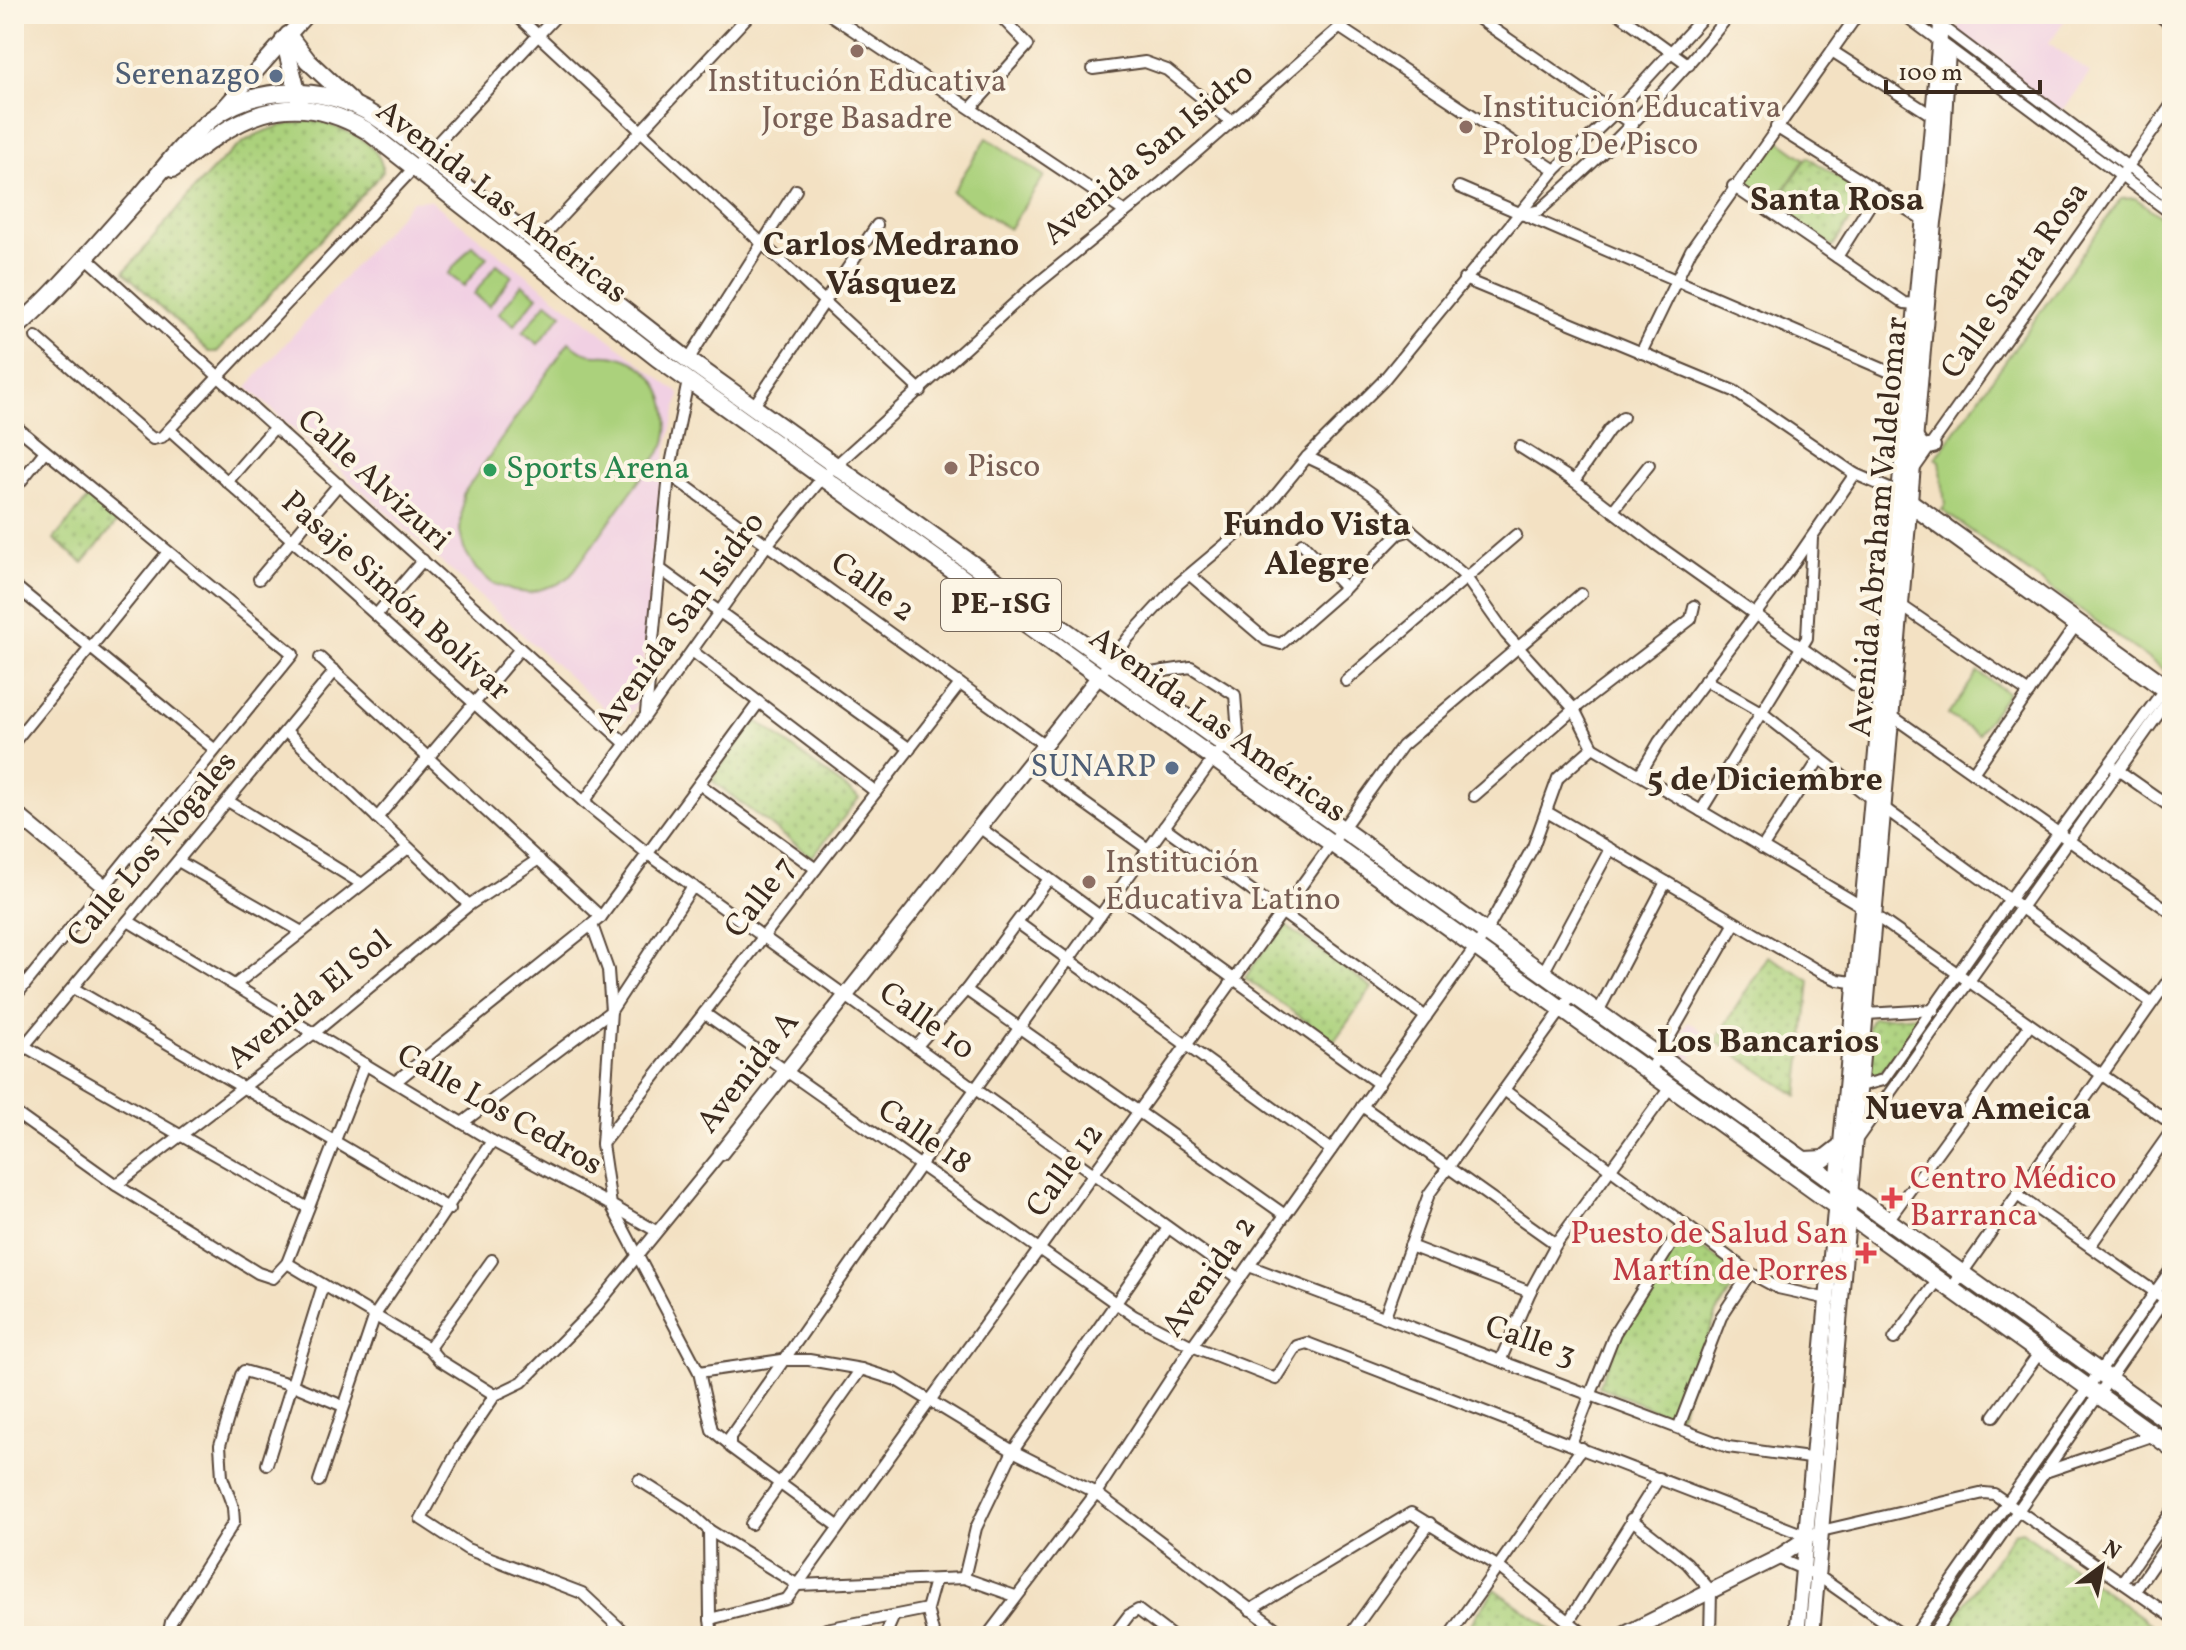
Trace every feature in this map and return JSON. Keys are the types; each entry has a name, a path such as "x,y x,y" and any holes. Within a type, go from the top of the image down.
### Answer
{"main road":[{"path":"286,37 299,102"},
{"path":"286,37 355,105"},
{"name":"Avenida Las Américas","path":"143,193 233,124 323,95 355,105 525,256 688,381 830,472 1110,662 1219,751 1253,786 2172,1448"},
{"name":"Avenida Las Américas","path":"143,193 185,143 218,114 257,97 299,102 357,125 421,162 537,243 753,407 830,472 1099,676 1219,751 1263,772 2172,1424"},
{"name":"PE-1SG","path":"14,330 143,193"},
{"path":"1253,786 1263,772"},
{"path":"1307,825 1317,811"},
{"path":"1805,1160 1824,1159 1849,1143"}],"street":[{"path":"218,114 307,14"},
{"path":"515,14 921,391"},
{"path":"36,337 148,435 158,440 171,431 558,14"},
{"path":"525,256 750,14"},
{"path":"829,14 1125,212"},
{"path":"972,107 1028,45 998,14"},
{"name":"Avenida San Isidro","path":"584,802 767,545 830,472 1027,292 1355,14"},
{"path":"1472,14 1617,111 1633,125"},
{"path":"1619,14 1689,65"},
{"name":"Avenida A","path":"628,1636 582,1593 528,1574 443,1537 422,1521 460,1447 495,1395 522,1382 595,1308 1110,662 1190,575 1258,517 1307,457 1382,382 1555,170 1617,111 1706,14"},
{"path":"1520,215 1540,210 1633,125 1689,65 1730,14"},
{"path":"1641,353 1674,280 1733,186 1858,14"},
{"path":"1925,14 1945,34 2172,214"},
{"path":"1945,34 1952,14"},
{"path":"2157,14 2172,25"},
{"path":"1905,15 1945,34"},
{"path":"1339,27 1555,170"},
{"name":"Avenida Abraham Valdelomar","path":"1878,804 1892,716 1896,602 1929,222 1933,116 1945,34"},
{"name":"Avenida Abraham Valdelomar","path":"1904,497 1913,471 1916,304 1929,222 1941,172 1945,34"},
{"path":"1832,51 1933,116"},
{"path":"1093,69 1145,62 1167,70 1231,121"},
{"name":"Calle Santa Rosa","path":"1913,471 2172,104"},
{"path":"1776,127 1929,222"},
{"path":"2123,173 2172,200"},
{"path":"1733,186 1904,303 1916,304"},
{"path":"1459,187 1915,382"},
{"path":"688,360 796,190"},
{"path":"1837,257 1878,192"},
{"path":"753,407 877,225"},
{"name":"Calle Alvizuri","path":"86,257 626,744"},
{"path":"1464,279 1734,391 1855,474 1904,497 2170,690 2064,837 1972,981 1849,1143"},
{"path":"646,715 669,474 688,381"},
{"path":"1574,481 1609,430 1623,417"},
{"path":"14,425 293,654 214,749 104,891 14,998"},
{"path":"227,482 275,427"},
{"name":"Pasaje Simón Bolívar","path":"171,431 584,802"},
{"path":"1915,437 1923,448 1933,446"},
{"path":"1520,447 1614,509 1657,545 1881,704 1892,716 2172,913"},
{"path":"14,490 45,451"},
{"path":"1307,457 1342,473 1369,491 1465,576 1518,646 1574,709 1593,747 1869,911 1972,981 2172,1127 2090,1246"},
{"path":"1614,509 1649,465"},
{"name":"Calle 2","path":"669,474 1045,745"},
{"path":"1640,774 1855,474"},
{"path":"259,579 339,484"},
{"path":"1190,575 1272,643 1288,639 1345,588 1398,534 1411,530"},
{"path":"1346,681 1516,535"},
{"path":"1701,811 1807,638 1812,536"},
{"path":"1302,543 1345,588"},
{"path":"14,742 168,552"},
{"path":"376,615 423,560"},
{"path":"660,569 910,749"},
{"path":"14,585 214,749"},
{"path":"1344,829 1402,746 1581,594"},
{"path":"1896,602 2029,693"},
{"name":"Avenida Abraham Valdelomar","path":"1843,1211 1878,804 1881,704 1896,602"},
{"path":"1474,796 1574,709 1691,619 1694,606"},
{"path":"1973,773 2077,624"},
{"path":"377,818 520,649"},
{"path":"692,651 876,792"},
{"path":"320,658 539,859 596,921 608,970 611,1011 602,1144 611,1205 656,1231"},
{"path":"729,1444 732,1433 782,1360 919,1167 1219,751 1238,733 1233,692 1187,666 1129,676"},
{"name":"Calle Los Nogales","path":"14,1063 24,1046 335,671"},
{"path":"1705,680 1761,712 1878,804 2152,1003"},
{"name":"Calle 7","path":"602,1144 960,684"},
{"path":"395,1082 596,921 759,702"},
{"path":"286,731 469,905"},
{"name":"Avenida 2","path":"987,1636 1096,1493 1192,1346 1476,947 1533,847 1558,778 1593,747"},
{"path":"1762,848 1820,758"},
{"path":"1030,764 1148,849"},
{"path":"2115,768 2172,808"},
{"path":"699,784 816,869"},
{"path":"228,801 362,884"},
{"name":"Calle 10","path":"584,802 648,854 1240,1279"},
{"path":"14,812 104,891"},
{"path":"1547,812 1830,977 1863,983"},
{"path":"14,823 104,891"},
{"path":"979,827 1100,916"},
{"path":"1164,827 1426,1017"},
{"name":"Calle 12","path":"798,1585 1344,829"},
{"path":"1860,1086 1883,1080 2010,899 2064,837"},
{"path":"235,985 408,848"},
{"path":"1543,973 1610,849"},
{"name":"Avenida El Sol","path":"116,1185 314,1033 469,905 539,859"},
{"path":"178,861 302,932"},
{"path":"916,1047 966,990 1049,879"},
{"path":"1598,1012 1666,882"},
{"path":"462,1123 611,1011 693,886"},
{"path":"1116,894 1379,1084"},
{"name":"Calle Los Cedros","path":"128,921 492,1141 611,1205 699,1372 708,1422 717,1437 838,1526"},
{"path":"1018,923 1071,958 1187,1047 1331,1150"},
{"path":"1650,1071 1661,1057 1735,923"},
{"path":"1894,1339 1945,1284 1962,1273 2172,975"},
{"name":"Avenida Abraham Valdelomar","path":"1849,1143 1860,1086 1866,1014 1863,983"},
{"path":"73,988 450,1209"},
{"path":"966,990 1142,1111 1285,1215"},
{"path":"1385,1316 1429,1194 1573,994"},
{"path":"1866,1014 1934,1010"},
{"name":"Calle 18","path":"704,1013 1116,1304 1192,1346 1276,1379 1297,1346 1307,1343 1576,1446"},
{"path":"1888,1220 2030,1025"},
{"path":"24,1046 308,1208"},
{"path":"14,1112 116,1185 267,1278 278,1276 287,1263 365,1064"},
{"path":"1501,1359 1530,1292 1556,1244 1671,1086"},
{"path":"1504,1090 1750,1273 1778,1288 1822,1298"},
{"path":"1362,1106 1556,1244"},
{"path":"319,1481 375,1315 417,1248 450,1209 492,1141"},
{"path":"2017,1195 2168,1302"},
{"path":"1830,1353 1822,1298 1843,1211"},
{"path":"1812,1636 1817,1575 1814,1534 1843,1211"},
{"path":"1449,1636 1576,1446 1589,1392 1629,1307 1684,1224"},
{"path":"964,1578 976,1528 1013,1451 1168,1228"},
{"path":"1410,1246 1530,1292"},
{"path":"429,1348 492,1260"},
{"path":"287,1263 429,1348 439,1360 495,1395"},
{"name":"Calle 3","path":"1249,1266 1740,1450 1821,1459"},
{"path":"2105,1376 2137,1315 2172,1268"},
{"path":"1679,1426 1721,1317 1750,1273"},
{"path":"267,1464 323,1285"},
{"path":"1914,1636 2105,1376 2168,1302 2172,1289"},
{"path":"2137,1315 2148,1324"},
{"path":"1994,1416 2040,1352"},
{"path":"699,1372 782,1360 861,1369 896,1380 1013,1451 1096,1493 1286,1636"},
{"path":"751,1524 861,1369"},
{"path":"168,1636 171,1622 234,1522 233,1507 222,1477 220,1445 244,1371 293,1385 343,1406"},
{"path":"1931,1636 2048,1471 2094,1391"},
{"path":"2048,1471 2154,1435"},
{"path":"1576,1446 1761,1521 1814,1534"},
{"path":"1569,1621 1659,1478"},
{"path":"639,1480 688,1511 709,1530 798,1585 964,1578 1015,1596"},
{"path":"1621,1636 1777,1558 1814,1534 1984,1493 2021,1509 2172,1617"},
{"path":"2122,1582 2172,1511"},
{"path":"1250,1610 1411,1513 1497,1566 1587,1636"},
{"path":"1631,1519 1687,1563 1711,1591 1710,1636"},
{"path":"1349,1636 1430,1523"},
{"path":"709,1530 712,1636"},
{"path":"1797,1636 1802,1567 1814,1534"},
{"path":"2135,1591 2172,1537"},
{"path":"1777,1558 1817,1575 1904,1636"},
{"path":"934,1636 927,1609 935,1580"},
{"path":"710,1619 782,1602 798,1585"},
{"path":"826,1629 927,1609"},
{"path":"1113,1636 1129,1615 1138,1610 1172,1636"},
{"path":"885,1636 893,1618"}],"shaded area":[{"path":"1960,14 2069,14 2049,43 2090,73 2061,113 1958,37"},
{"path":"430,200 680,394 662,469 640,699 625,721 616,719 247,387 412,201"},
{"path":"1688,1021 1706,1033 1687,1065 1669,1053"}],"green space":[{"path":"318,121 368,144 380,161 383,172 217,352 209,352 124,272 203,180 237,147 268,130"},
{"path":"987,138 1044,176 1009,229 952,192"},
{"path":"1776,138 1805,159 1773,206 1744,186"},
{"path":"1808,157 1866,196 1833,247 1773,206"},
{"path":"2135,198 2172,225 2172,668 2168,673 1942,510 1945,506 1940,461 1936,458 2121,199"},
{"path":"472,245 487,257 464,286 448,274"},
{"path":"497,264 512,276 489,306 474,294"},
{"path":"522,284 538,296 514,325 499,313"},
{"path":"547,302 562,314 538,344 523,332"},
{"path":"569,342 585,353 620,357 645,370 661,392 665,405 667,432 664,446 571,575 558,584 529,593 513,591 492,583 476,569 464,549 460,531 463,494"},
{"path":"89,497 118,521 83,563 54,539"},
{"path":"1978,672 2008,693 1978,734 1948,715"},
{"path":"756,720 859,798 812,857 711,780"},
{"path":"1282,923 1372,988 1334,1041 1245,978"},
{"path":"1768,956 1810,980 1798,1096 1715,1041"},
{"path":"1922,1015 1879,1075 1867,1075 1868,1026 1872,1018"},
{"path":"1683,1236 1741,1274 1717,1313 1677,1419 1598,1386 1634,1308"},
{"path":"2022,1531 2167,1636 1942,1636 2014,1533"},
{"path":"1495,1589 1560,1636 1462,1636"}],"place":[{"name":"Institución Educativa Jorge Basadre","path":"857,51"},
{"name":"Serenazgo","path":"276,76"},
{"name":"Institución Educativa Prolog De Pisco","path":"1466,127"},
{"name":"Pisco","path":"951,468"},
{"name":"Sports Arena","path":"490,470"},
{"name":"SUNARP","path":"1172,768"},
{"name":"Institución Educativa Latino","path":"1089,882"},
{"name":"Centro Médico Barranca","path":"1892,1198"},
{"name":"Puesto de Salud San Martín de Porres","path":"1866,1253"}],"district":[{"name":"Santa Rosa","path":"1837,201"},
{"name":"Carlos Medrano Vásquez","path":"891,266"},
{"name":"Fundo Vista Alegre","path":"1317,546"},
{"name":"5 de Diciembre","path":"1765,781"},
{"name":"Los Bancarios","path":"1768,1043"},
{"name":"Nueva Ameica","path":"1978,1110"}]}
